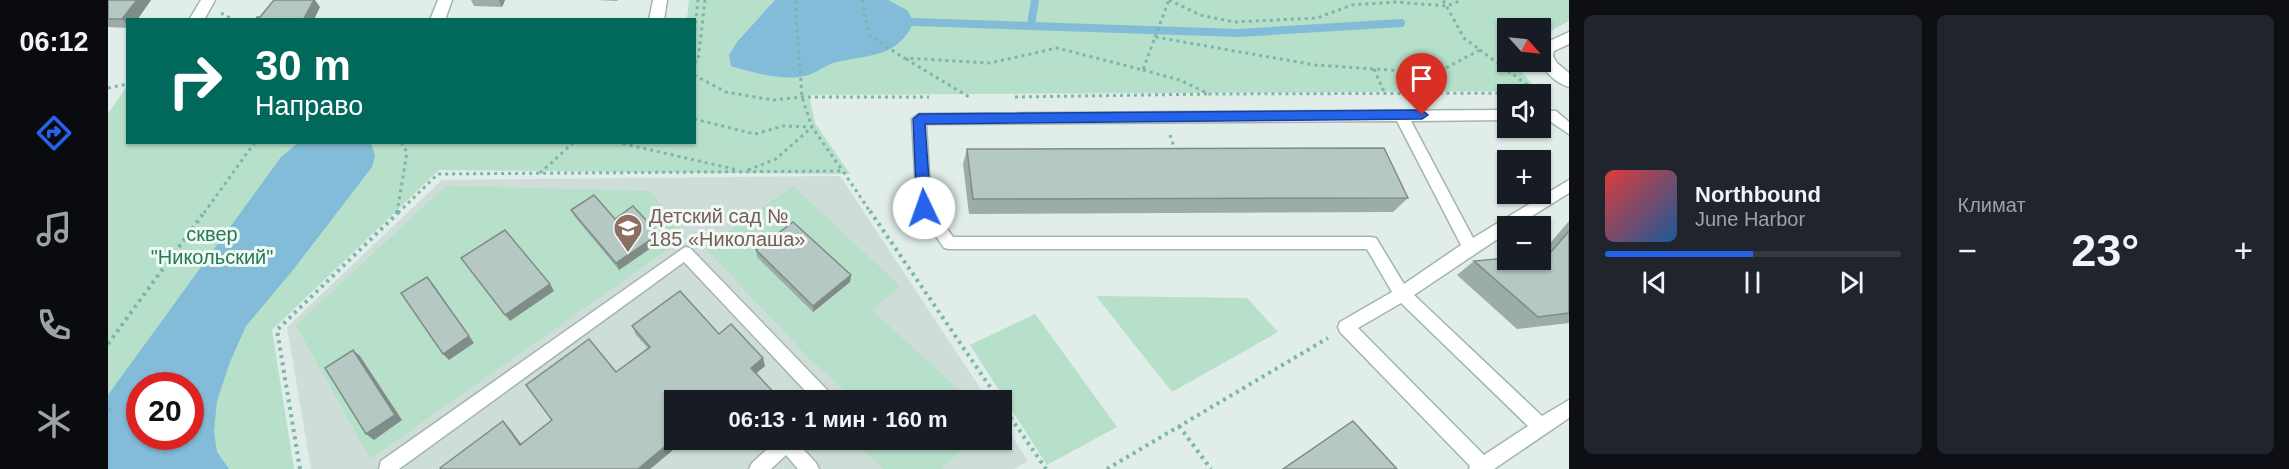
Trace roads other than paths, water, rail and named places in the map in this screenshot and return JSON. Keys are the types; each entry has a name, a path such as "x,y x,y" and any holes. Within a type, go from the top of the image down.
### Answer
{"street":[{"path":"197,18 208,0"},
{"path":"438,18 445,0"},
{"path":"656,18 660,0"},
{"path":"1569,37 1548,48 1545,56 1551,68 1569,81"}],"lane":[{"path":"1401,115 1470,247"},
{"path":"1497,115 919,119 924,208 950,243 1371,243 1402,294 1541,427"},
{"path":"1551,115 1569,129"},
{"path":"1569,186 1470,247 1402,294 1346,327 1480,468 1569,408"},
{"path":"388,469 387,467 685,253 815,390"},
{"path":"758,469 778,450"},
{"path":"795,450 810,469"}],"water":[{"path":"775,0 888,0 907,10 914,22 900,42 891,48 872,55 833,63 808,75 780,77 731,66 729,55 737,42"},
{"path":"297,144 371,144 375,155 372,167 293,270 246,326 230,362 217,401 214,431 217,452 229,469 108,469 108,395 281,157"}],"waterway":[{"path":"1031,25 1035,0"},
{"path":"914,22 1239,33 1401,23"}],"place":[{"name":"Детский сад № 185 «Николаша»","path":"628,254"}],"park label":[{"name":"сквер \"Никольский\"","path":"212,246"}]}
